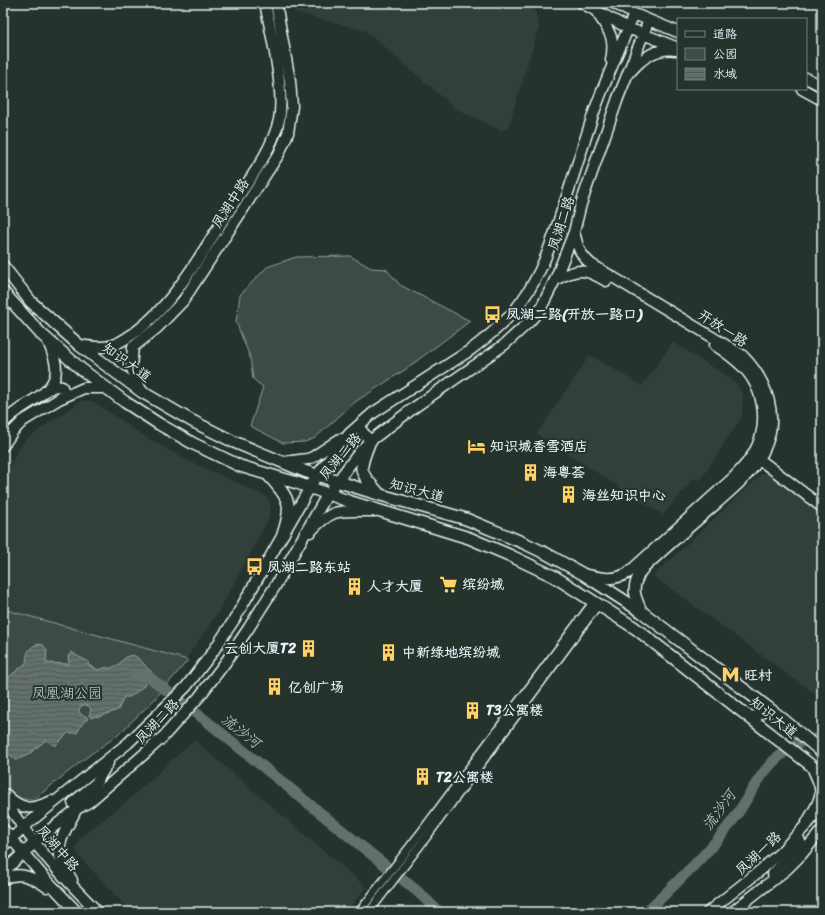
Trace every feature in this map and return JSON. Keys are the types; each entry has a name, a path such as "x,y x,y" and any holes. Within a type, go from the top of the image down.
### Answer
{"main road":[{"name":"知识大道","path":"3,266 31,302 79,345 142,392 192,422 234,442 317,475 381,496 466,519 524,543 583,574 642,612 779,716 822,752"},
{"name":"知识大道","path":"3,292 47,339 82,370 105,388 159,424 194,444 240,466 469,538 509,555 554,577 635,628 764,727 810,766 822,774"},
{"path":"370,441 363,459 362,472 364,477 381,496"},
{"path":"269,476 284,494 289,508 289,517 283,534"},
{"path":"807,824 820,799 821,793 810,766"}],"street":[{"name":"凤湖中路","path":"79,345 105,347 118,343 159,310 179,286 258,166 272,141 279,118 279,83 265,3"},
{"name":"凤湖中路","path":"133,347 157,328 183,301 279,154 284,144 291,119 292,101 290,80 276,3"},
{"path":"582,3 628,28 677,49"},
{"path":"614,3 634,14 677,32"},
{"path":"595,10 609,30 612,38 613,54 610,71"},
{"name":"凤湖二路","path":"7,842 148,726 186,687 212,653 234,620 317,475 348,434 373,413 458,359 484,340 501,324 523,299 544,262 552,242 594,114 634,14"},
{"name":"凤湖二路","path":"3,872 23,853 77,809 89,802 142,756 178,721 199,697 225,663 248,629 327,494 361,450 370,441 415,407 504,346 541,308 555,280 574,232 581,204 626,77 650,20"},
{"path":"626,77 639,61 648,55 663,50 677,49"},
{"path":"807,78 822,86"},
{"path":"804,90 822,100"},
{"name":"开放一路","path":"574,232 579,251 591,264 742,355 758,374 765,388 770,404 771,414 769,436 764,452 759,459 736,486 641,571 637,578 634,590 642,612"},
{"name":"开放一路","path":"555,280 571,272 588,272 602,278 722,350 742,365 754,380 762,404 762,430 759,442 754,454 733,478 628,573 614,579 583,574"},
{"path":"124,338 123,346 129,349 133,347 131,367 142,392"},
{"path":"47,339 54,358 56,371 47,390"},
{"path":"3,423 18,409 55,386 62,387 64,392 59,398"},
{"path":"3,446 13,431 23,421 59,398 84,388 105,388"},
{"path":"358,426 370,441"},
{"path":"283,462 313,457 348,434"},
{"path":"759,459 822,507"},
{"path":"283,534 299,544 320,522 331,514 350,510 382,511"},
{"path":"369,912 383,894 408,855 597,603"},
{"path":"747,715 754,717 760,714 762,708 759,701"},
{"path":"89,802 80,806 76,806 73,803 96,783 112,756"},
{"path":"3,792 19,805 30,808 65,795"},
{"name":"凤湖中路","path":"3,796 34,844 98,912"},
{"name":"凤湖一路","path":"708,912 751,879 791,842 822,808"},
{"path":"3,829 7,842 23,853 73,908 78,892 61,860 60,845 62,836 77,809"},
{"name":"凤湖一路","path":"732,912 761,890 801,855 821,832"},
{"path":"761,890 778,868 801,844 799,839 791,842"},
{"path":"359,912 377,889 408,855"},
{"path":"3,879 13,875 28,875 61,896"}],"shaded area":[{"path":"293,3 533,3 539,27 508,128 500,130 456,109 366,31 294,12"},
{"path":"673,342 734,381 743,395 742,416 700,481 694,478 663,515 537,434 590,355 642,386"},
{"path":"81,401 93,401 144,436 187,460 264,495 270,502 271,509 268,520 218,613 185,660 3,609 7,474 16,453 26,439"},
{"path":"764,472 822,513 822,699 653,576"},
{"path":"194,740 366,887 346,912 131,912 77,854 76,846 81,837 125,803"}],"green space":[{"path":"350,256 371,268 386,269 400,285 470,321 406,369 355,402 315,438 305,442 283,443 250,426 263,387 253,379 250,357 236,322 240,295 267,267 296,257"},
{"name":"凤凰湖公园","path":"3,609 188,660 154,700 118,735 88,756 37,797 25,799 15,795 9,788 3,791"}],"water":[{"path":"37,644 43,645 47,650 46,663 69,664 68,656 72,652 89,662 88,665 99,670 107,667 108,669 118,665 126,657 132,655 139,659 152,672 144,686 130,697 124,697 118,710 91,718 89,715 91,710 90,707 82,705 79,712 88,719 84,721 77,733 68,733 55,746 46,740 28,755 16,760 3,749 3,682 26,663 28,652"}],"waterway":[{"name":"流沙河","path":"134,674 149,677 204,719 417,891 439,912"},
{"name":"流沙河","path":"645,912 658,901 719,838 731,823 767,768 775,760 792,745 822,737"}],"place":[{"name":"凤湖二路(开放一路口)","path":"493,314"},
{"name":"知识城香雪酒店","path":"477,446"},
{"name":"海粤荟","path":"530,472"},
{"name":"海丝知识中心","path":"569,495"},
{"name":"凤湖二路东站","path":"254,567"},
{"name":"缤纷城","path":"449,584"},
{"name":"人才大厦","path":"354,586"},
{"name":"云创大厦T2","path":"309,648"},
{"name":"中新绿地缤纷城","path":"389,652"},
{"name":"旺村","path":"731,675"},
{"name":"亿创广场","path":"275,687"},
{"name":"T3公寓楼","path":"473,710"},
{"name":"T2公寓楼","path":"423,777"}]}
